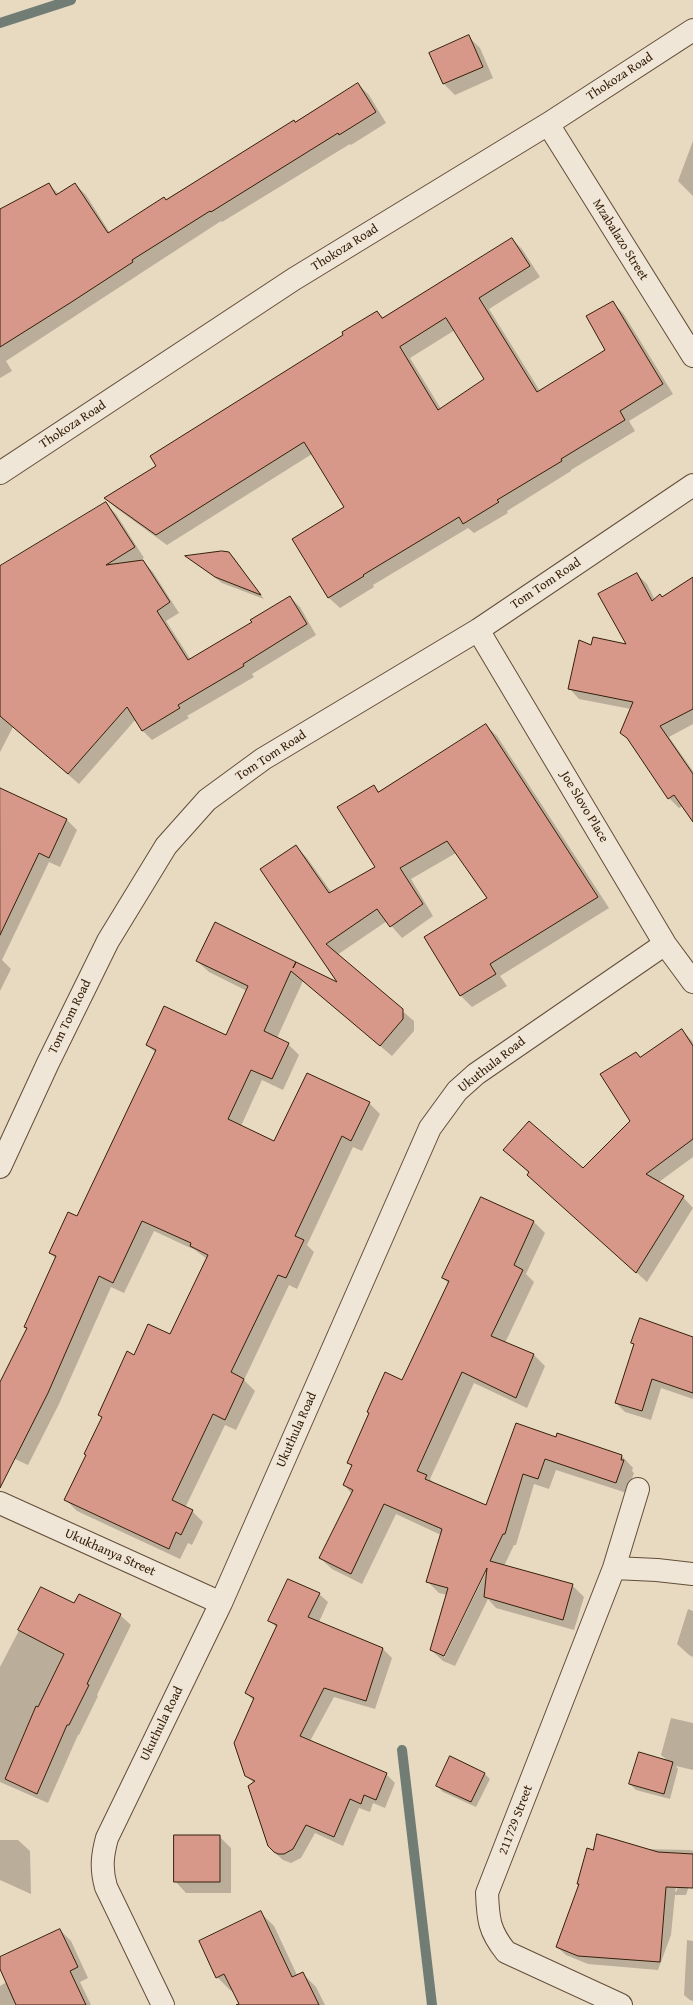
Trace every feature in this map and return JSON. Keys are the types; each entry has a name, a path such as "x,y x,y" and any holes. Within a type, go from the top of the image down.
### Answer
{"street":[{"name":"Thokoza Road","path":"0,473 294,279 548,124 693,30"},
{"name":"Mzabalazo Street","path":"548,124 693,356"},
{"name":"Tom Tom Road","path":"0,1167 8,1129 48,1063 108,941 166,846 207,800 263,759 478,630 693,485"},
{"name":"Joe Slovo Place","path":"478,630 665,944 693,982"},
{"name":"Ukuthula Road","path":"163,2005 106,1886 102,1872 102,1859 107,1838 221,1603 430,1128 456,1091 476,1074 665,944"},
{"name":"211729 Street","path":"621,2005 506,1952 494,1938 488,1915 487,1893 614,1568 638,1489"},
{"name":"Ukukhanya Street","path":"0,1503 221,1603"},
{"path":"614,1568 657,1570 693,1574"}],"building":[{"path":"469,35 483,67 443,84 429,53"},
{"path":"358,83 376,112 339,135 338,133 211,212 210,211 132,260 133,262 0,347 0,209 49,183 56,195 75,183 108,233 164,197 166,200 294,120 295,122"},
{"path":"512,238 530,266 479,298 537,392 605,350 586,316 613,301 663,384 620,411 625,420 561,459 562,461 497,500 499,502 463,524 459,517 328,598 292,539 344,507 304,442 156,535 104,498 156,466 150,456 343,335 342,332 377,311 382,318","holes":["446,318 484,379 438,410 400,347"]},
{"path":"106,502 135,547 106,565 143,560 170,602 157,611 188,660 252,622 250,620 290,596 307,624 243,664 244,666 178,705 180,708 142,731 127,707 68,774 0,716 0,566"},
{"path":"222,551 229,552 261,595 215,577 185,556"},
{"path":"637,573 652,601 660,594 662,597 693,577 693,709 660,726 693,774 693,822 674,795 668,799 627,738 620,733 633,702 568,689 579,640 591,645 593,637 626,644 598,594"},
{"path":"486,724 598,897 490,964 496,974 460,996 424,937 487,898 447,841 400,868 423,904 390,927 377,909 326,944 403,1009 403,1019 380,1046 291,971 264,1031 289,1043 272,1079 251,1070 228,1119 274,1141 307,1073 370,1102 351,1141 342,1136 295,1236 304,1240 286,1278 278,1275 231,1372 244,1379 225,1420 213,1414 172,1500 193,1510 181,1535 176,1532 169,1549 64,1500 86,1455 84,1454 102,1417 98,1415 127,1351 134,1355 148,1324 170,1334 208,1255 190,1246 191,1243 142,1221 113,1283 99,1276 48,1393 0,1488 0,1382 27,1328 24,1327 56,1256 49,1253 68,1212 77,1216 156,1050 146,1045 164,1006 226,1035 248,986 196,961 215,922 337,982 260,869 296,845 329,893 375,867 337,807 374,785 378,792"},
{"path":"0,788 67,819 49,858 39,853 0,935"},
{"path":"682,1029 693,1046 693,1139 646,1174 684,1196 636,1273 527,1175 529,1172 503,1150 529,1121 583,1168 630,1121 600,1074 636,1052 640,1057"},
{"path":"481,1197 534,1221 514,1265 523,1270 491,1336 534,1354 516,1398 462,1372 417,1471 427,1475 425,1479 486,1505 516,1423 556,1437 557,1433 622,1455 621,1460 624,1460 616,1483 545,1459 538,1479 523,1474 505,1534 503,1534 490,1561 573,1584 563,1620 484,1597 487,1568 444,1656 430,1650 448,1588 426,1582 442,1529 384,1504 351,1574 319,1558 353,1490 343,1485 352,1465 347,1463 369,1413 367,1412 385,1372 402,1380 449,1281 442,1278"},
{"path":"640,1318 693,1337 693,1393 652,1379 642,1411 615,1403 634,1344 631,1343"},
{"path":"288,1579 320,1593 308,1617 383,1648 366,1701 324,1688 300,1736 387,1773 376,1800 364,1795 361,1804 350,1799 334,1837 306,1825 293,1849 284,1854 278,1854 268,1846 248,1786 255,1781 245,1776 234,1743 254,1698 245,1693 277,1625 268,1621"},
{"path":"41,1587 74,1603 79,1594 121,1614 87,1684 89,1685 69,1725 67,1725 37,1794 5,1779 36,1706 38,1707 64,1654 18,1630"},
{"path":"639,1752 673,1762 664,1794 629,1784"},
{"path":"450,1756 485,1773 471,1802 436,1786"},
{"path":"597,1834 658,1852 693,1854 693,1888 666,1887 660,1962 578,1956 556,1947 579,1884 577,1884 587,1848 593,1850"},
{"path":"174,1835 220,1835 220,1882 174,1882"},
{"path":"261,1911 292,1977 303,1972 319,2005 236,2005 239,2004 224,1974 216,1978 199,1941"},
{"path":"60,1929 78,1967 70,1971 86,2005 16,2005 0,1969 0,1957"}],"waterway":[{"path":"0,23 71,0"},
{"path":"402,1750 432,2005"}]}
